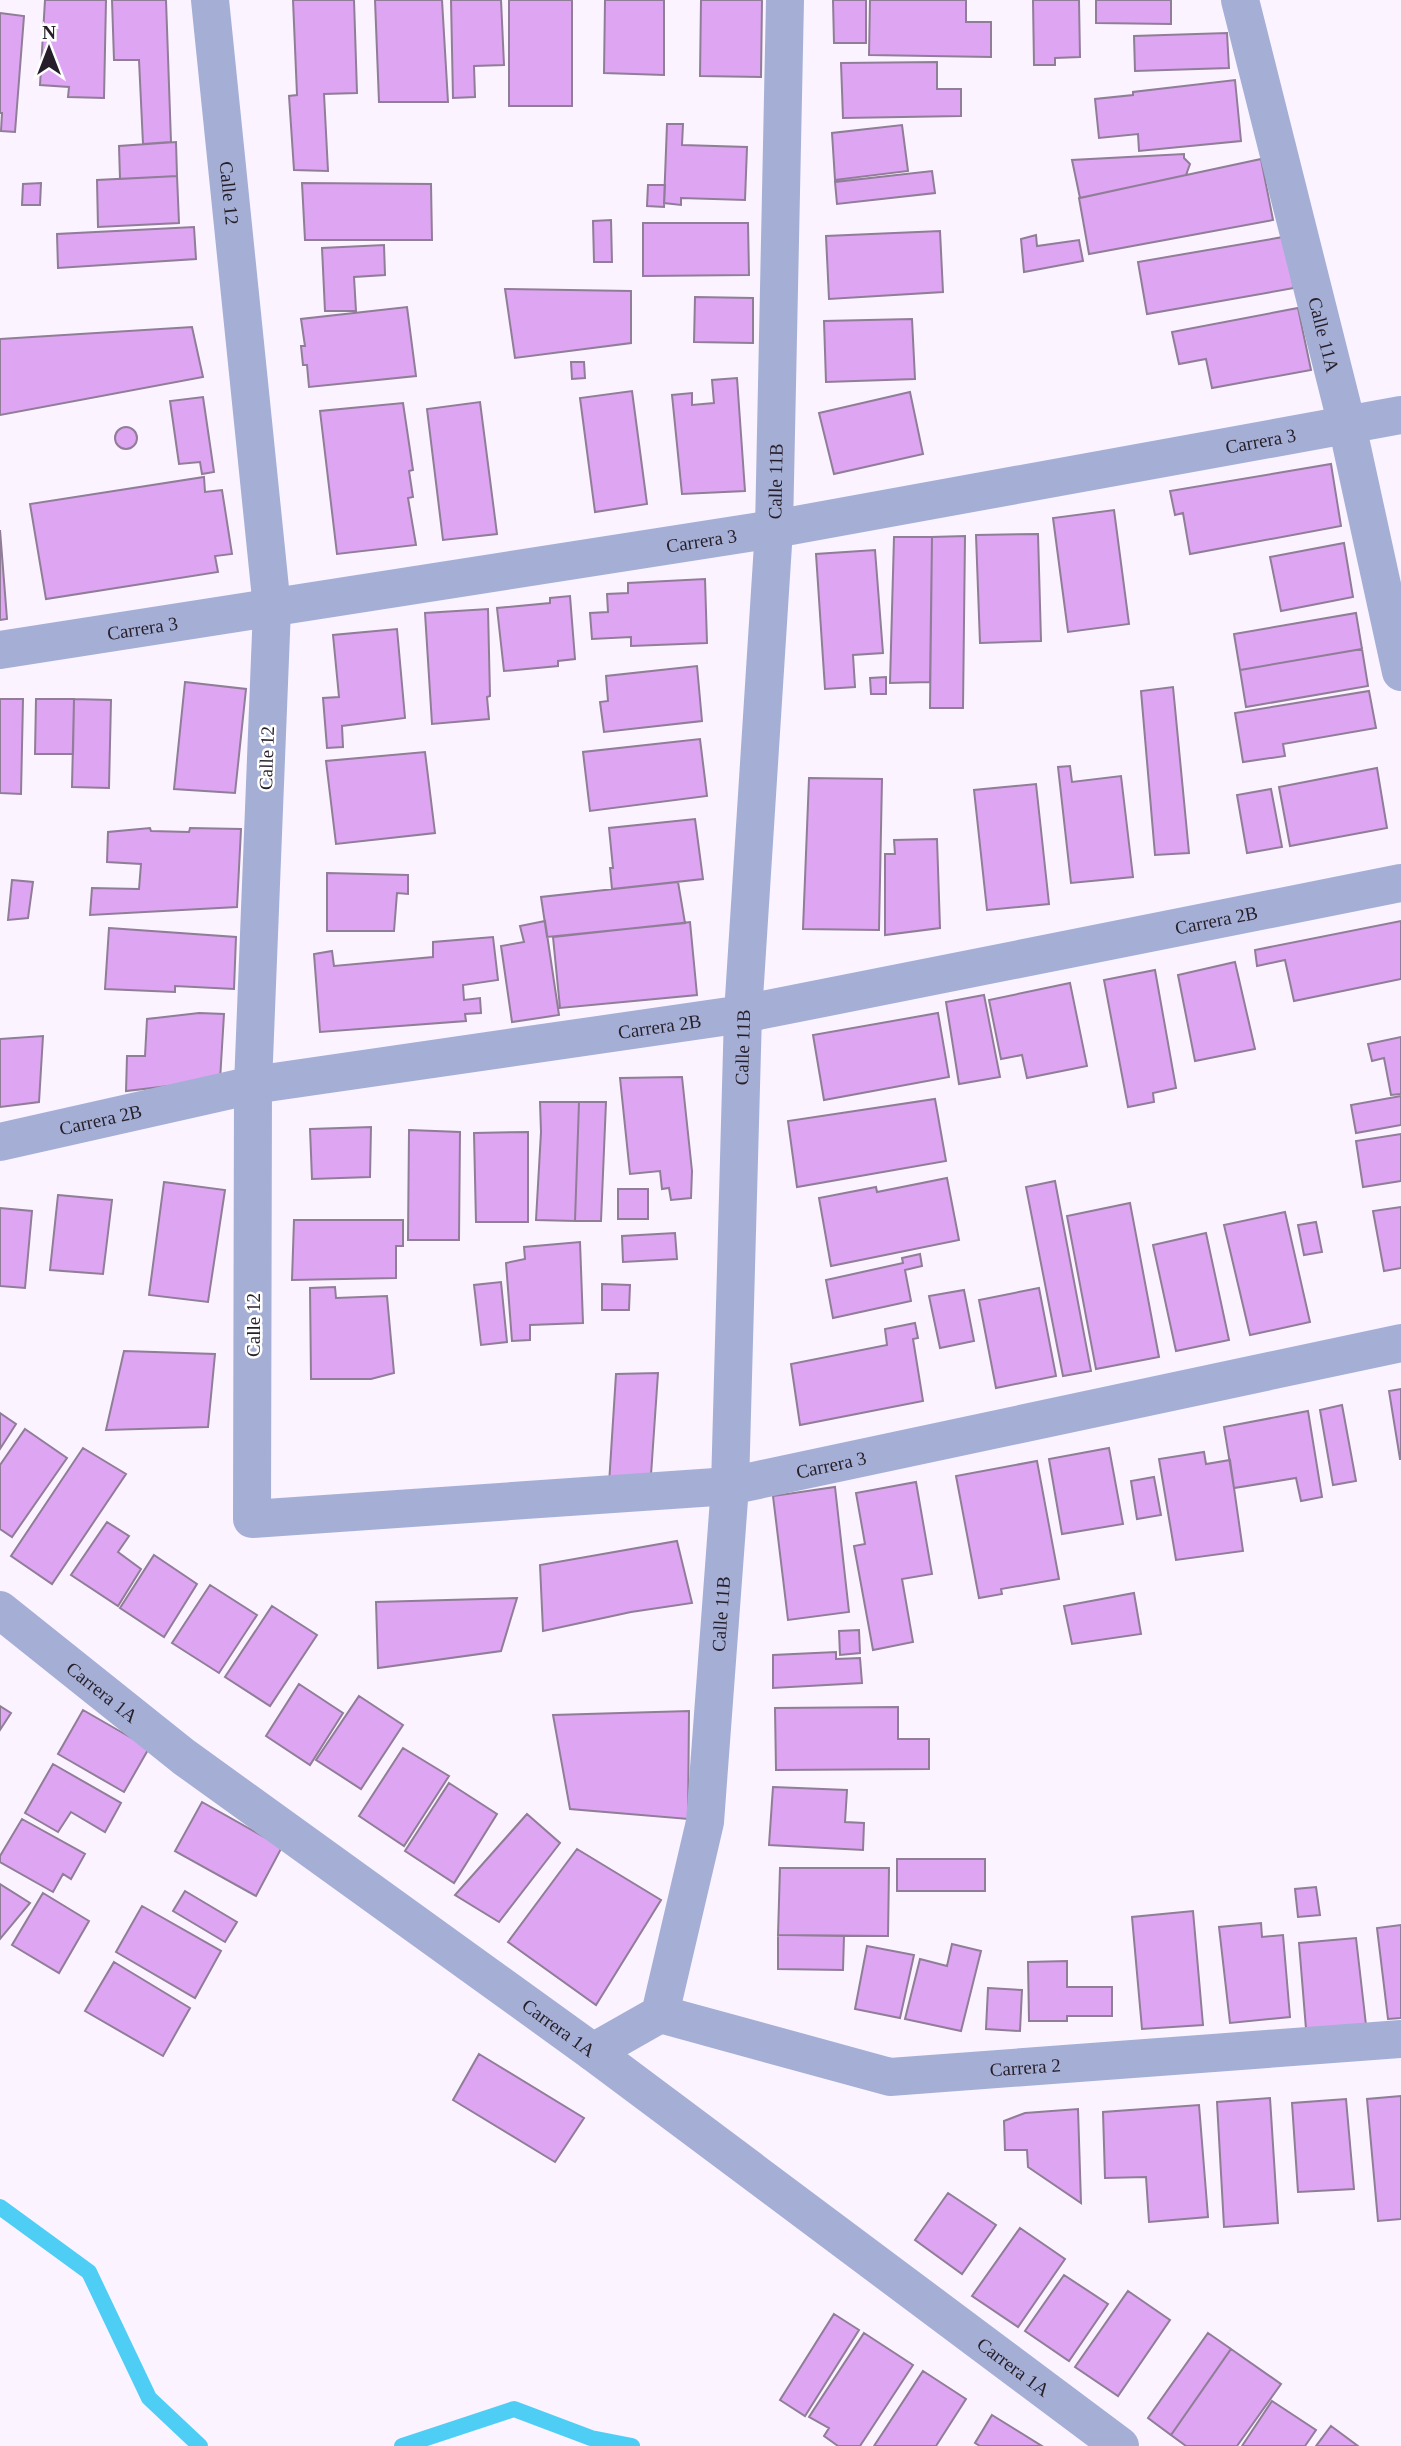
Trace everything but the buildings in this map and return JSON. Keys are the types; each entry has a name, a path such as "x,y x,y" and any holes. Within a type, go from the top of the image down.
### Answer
{"street":[{"name":"Calle 12","path":"210,0 272,608 253,1085 252,1519"},
{"name":"Calle 11B","path":"660,2014 705,1822 730,1486 743,1014 774,529 785,0"},
{"name":"Calle 11A","path":"1240,0 1347,425 1401,672"},
{"name":"Carrera 3","path":"0,650 774,529 1401,415"},
{"name":"Carrera 2B","path":"0,1142 253,1085 743,1014 1401,883"},
{"name":"Carrera 3","path":"252,1519 730,1486 1401,1343"},
{"name":"Carrera 1A","path":"0,1610 184,1757 593,2052 1120,2446"},
{"name":"Carrera 2","path":"660,2014 890,2077 1401,2039"},
{"path":"593,2052 660,2014"}],"waterway":[{"path":"0,2207 89,2272 149,2398 200,2446"},
{"path":"402,2446 514,2409 591,2438 632,2446"}]}
